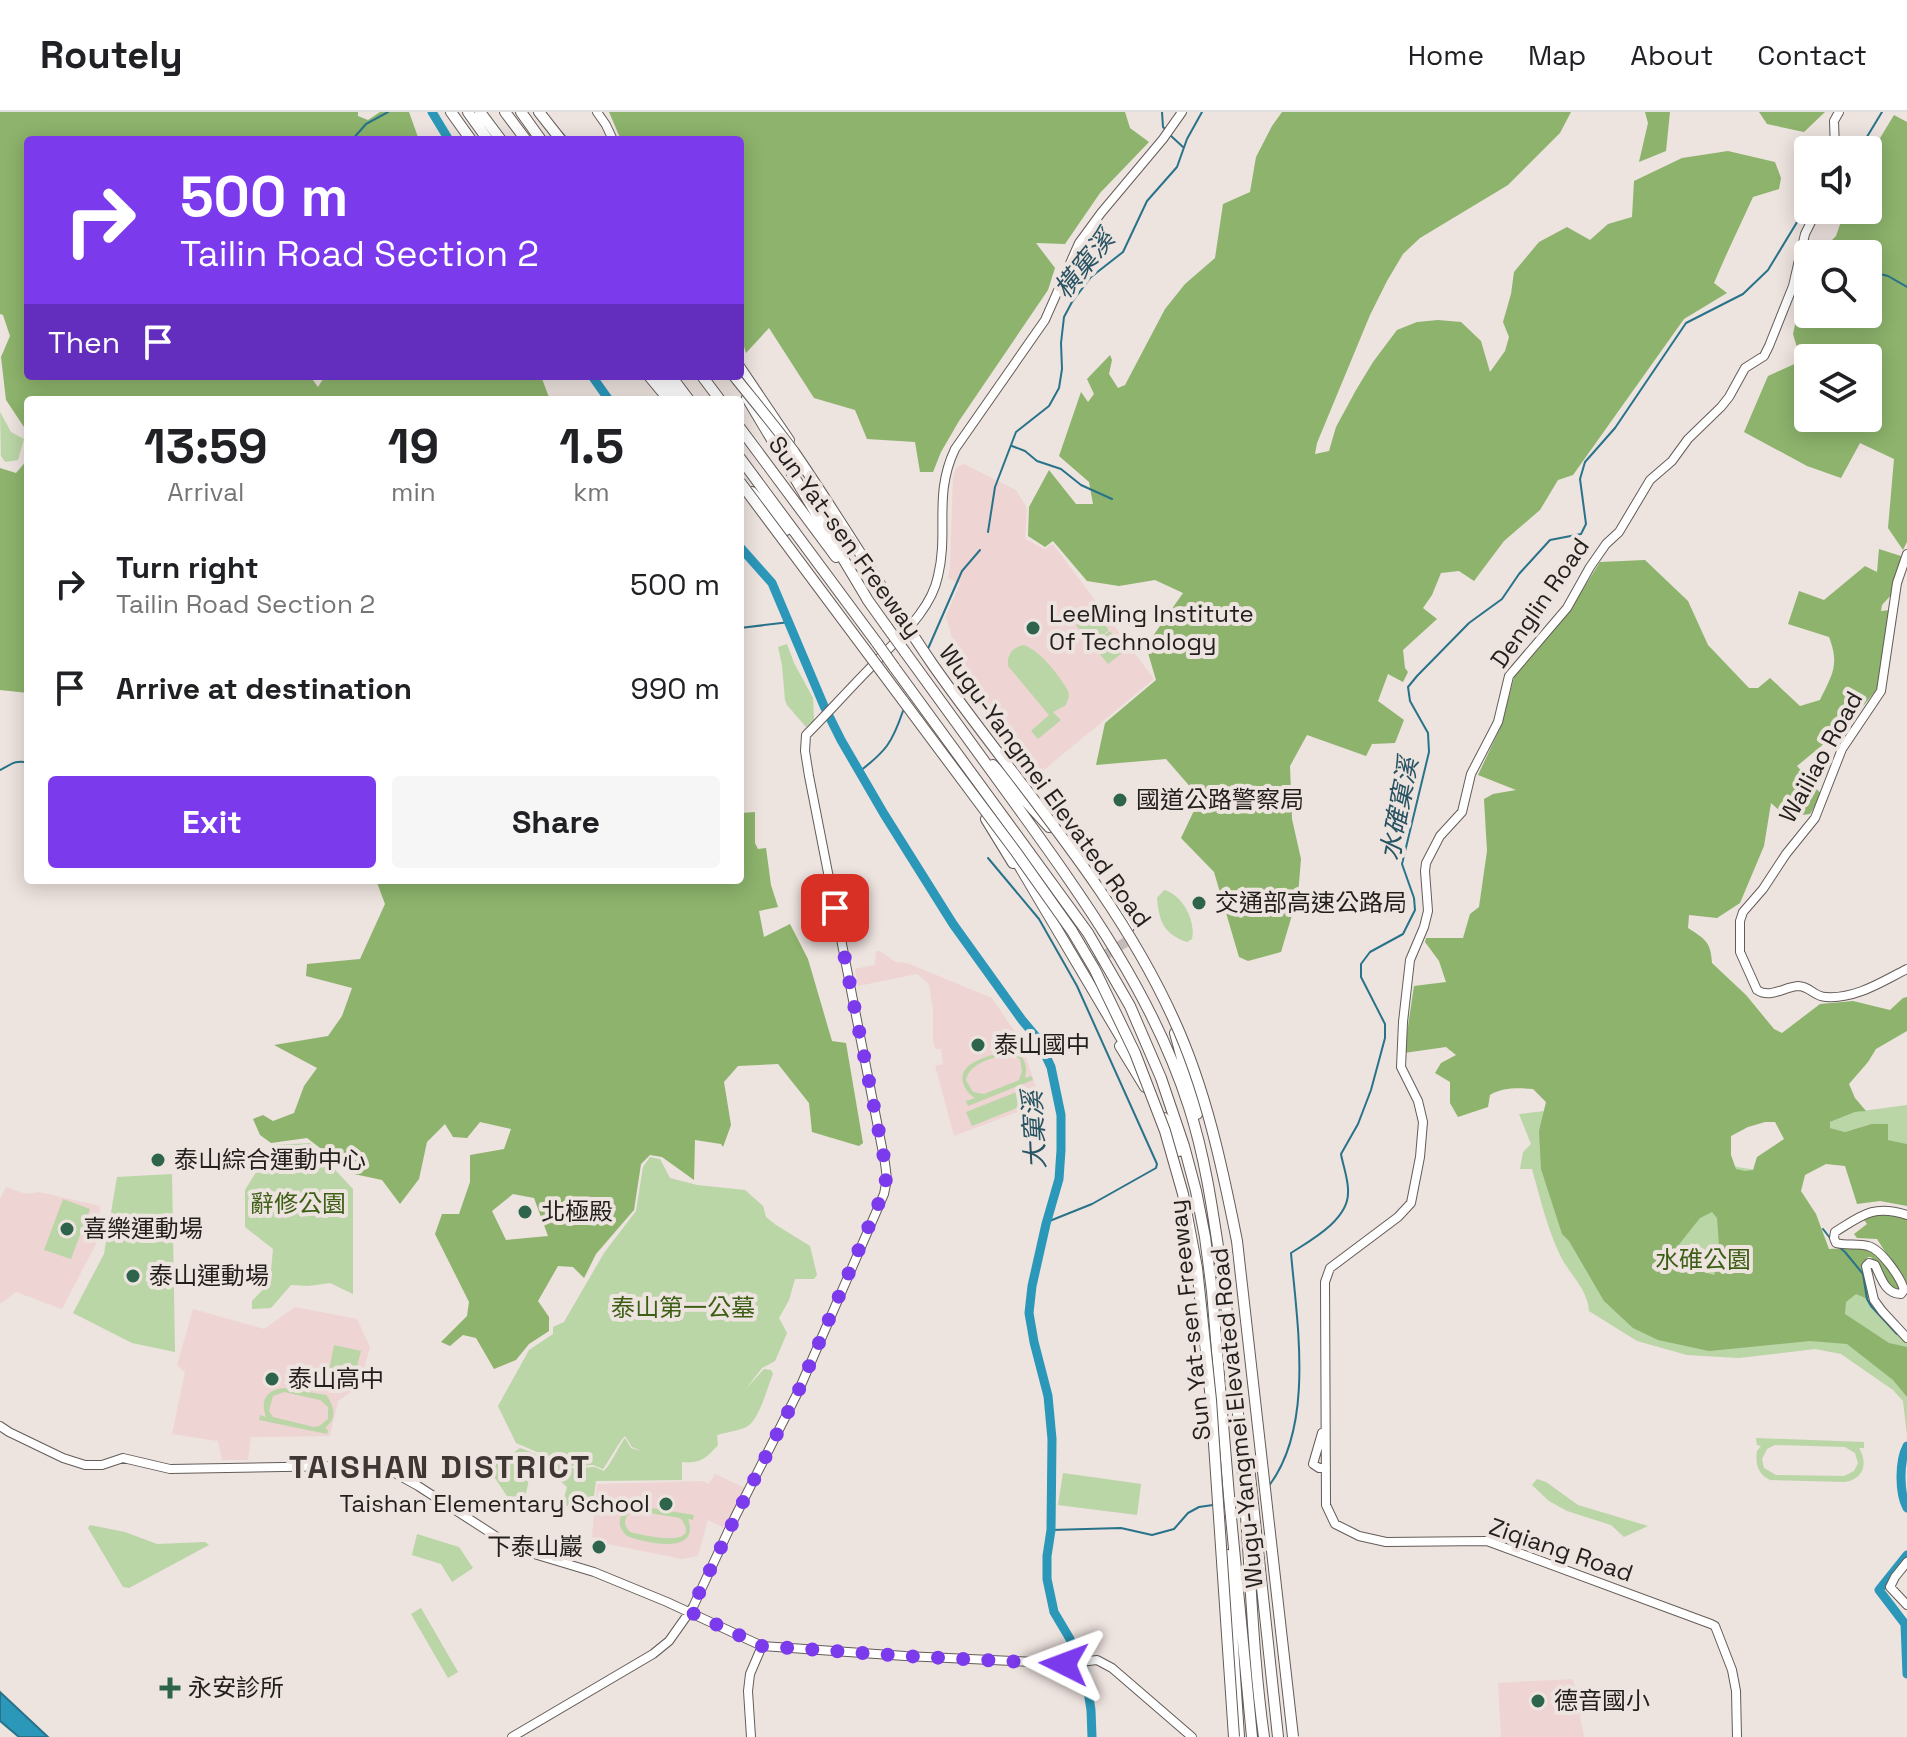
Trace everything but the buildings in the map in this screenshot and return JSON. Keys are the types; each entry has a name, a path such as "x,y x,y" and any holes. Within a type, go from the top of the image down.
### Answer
{"highway":[{"path":"451,112 468,136"},
{"path":"468,112 485,136"},
{"path":"480,112 498,136"},
{"path":"488,112 506,136"},
{"path":"505,112 523,136"},
{"path":"521,112 538,136"},
{"path":"533,112 550,136"},
{"path":"539,112 558,136"},
{"path":"652,380 666,396"},
{"path":"736,380 869,602"},
{"name":"Wugu-Yangmei Elevated Road","path":"737,380 792,450 964,708 1102,892 1174,1020 1200,1087 1221,1163 1237,1241 1293,1737"},
{"name":"Sun Yat-sen Freeway","path":"744,433 1086,904 1137,987 1177,1073 1209,1183 1226,1306 1248,1496 1250,1587 1264,1737"},
{"name":"Sun Yat-sen Freeway","path":"744,464 1088,933 1130,1006 1161,1078 1184,1146 1205,1237 1212,1291 1226,1501 1252,1737"},
{"path":"744,474 874,645"},
{"path":"744,484 786,530"},
{"name":"Wugu-Yangmei Elevated Road","path":"744,485 1072,931 1095,970 1135,1053 1165,1131 1183,1194 1197,1268 1211,1400 1237,1737"},
{"path":"892,669 959,773 1165,1121"},
{"path":"920,712 993,822 1112,1020 1179,1152 1205,1237"},
{"path":"960,729 1115,903 1130,939 1154,975 1171,1016 1194,1100 1209,1183"},
{"path":"1081,970 1094,962"},
{"path":"1190,1184 1206,1292 1226,1501 1237,1737"},
{"path":"1248,1496 1278,1737"}],"street":[{"path":"597,112 611,136"},
{"path":"512,1737 653,1654 669,1641 690,1612 798,1392 886,1186 885,1163 805,751 806,735 927,603 938,577 942,488 946,467 955,449 1045,320 1079,243 1182,112"},
{"path":"1835,136 1834,121 1839,112"},
{"name":"Denglin Road","path":"1326,1468 1327,1275 1330,1268 1408,1209 1416,1182 1423,1122 1418,1101 1401,1067 1410,960 1428,911 1425,871 1430,854 1440,836 1462,812 1471,774 1495,729 1513,670 1567,608 1590,567 1619,532 1650,480 1672,461 1688,439 1721,407 1745,368 1764,356 1793,286 1810,224"},
{"path":"744,372 909,626"},
{"name":"Wailiao Road","path":"1907,554 1897,583 1881,691 1842,749 1815,818 1743,912 1740,952 1757,990 1762,994 1800,986 1809,987 1824,997 1848,996 1907,969"},
{"path":"1907,1215 1894,1210 1870,1211 1835,1232 1834,1238 1841,1245 1875,1248 1895,1273 1903,1284 1901,1294 1888,1290 1875,1265 1869,1263 1866,1266 1874,1300 1907,1338"},
{"path":"0,1426 68,1461 90,1466 123,1458 170,1469 341,1466 381,1469 410,1482 514,1548 590,1571 762,1646 905,1656 1103,1662 1192,1737"},
{"name":"Ziqiang Road","path":"1326,1468 1326,1505 1335,1524 1348,1531 1386,1542 1487,1541 1715,1626 1732,1670 1736,1691 1737,1737"},
{"path":"1907,1562 1890,1587 1907,1605"},
{"path":"751,1737 750,1674 762,1646"}],"shaded area":[{"name":"LeeMing Institute Of Technology","path":"964,464 1016,490 1027,508 1025,539 1045,549 1053,544 1154,679 1040,773 965,687 946,616 960,584 948,578 953,476 957,467"},
{"name":"泰山國中","path":"876,951 895,962 907,963 992,998 1021,1041 1041,1103 954,1136 935,1066 943,1064 941,1049 935,1049 933,1040 929,984 917,974 858,986 855,969 875,965"},
{"path":"6,1187 26,1194 39,1192 100,1206 98,1240 62,1309 16,1292 0,1304 0,1199"},
{"name":"泰山高中","path":"295,1307 357,1319 370,1347 359,1386 338,1401 330,1436 251,1437 248,1460 222,1460 218,1441 172,1434 185,1372 177,1365 193,1309 264,1329"},
{"name":"Taishan Elementary School","path":"715,1474 745,1488 725,1528 708,1520 698,1556 682,1559 603,1543 603,1539 592,1537 597,1484 703,1481 709,1484"},
{"name":"德音國小","path":"1573,1679 1584,1737 1501,1737 1498,1683"}],"green space":[{"path":"0,112 358,112 358,116 368,120 380,112 409,112 418,136 24,136 24,380 313,380 318,387 322,380 542,380 548,396 24,396 24,427 6,400 1,357 10,336 0,314"},
{"path":"609,112 1125,112 1130,128 1149,142 1100,193 1065,244 1036,243 1055,268 1048,290 959,421 933,472 920,472 915,442 867,439 855,410 814,398 769,328 746,353 744,136 619,136"},
{"path":"1282,112 1571,112 1560,133 1508,185 1420,238 1403,254 1370,315 1315,454 1329,451 1336,427 1356,390 1397,330 1417,322 1461,322 1481,341 1490,372 1505,351 1509,337 1503,322 1514,272 1539,242 1567,227 1590,240 1608,224 1632,217 1634,181 1682,158 1728,151 1775,162 1781,178 1779,189 1753,197 1714,283 1727,293 1684,319 1573,475 1558,480 1540,510 1504,541 1474,581 1459,571 1441,573 1423,608 1437,619 1403,650 1408,672 1403,682 1388,674 1378,701 1404,720 1395,743 1372,744 1366,756 1307,735 1290,766 1292,819 1301,859 1298,895 1281,952 1248,961 1239,957 1214,872 1181,838 1200,798 1166,759 1096,765 1105,723 1156,680 1146,646 1183,593 1155,580 1119,586 1087,581 1053,541 1045,547 1028,536 1029,507 1049,470 1076,504 1093,504 1089,482 1059,456 1081,392 1088,402 1094,394 1087,379 1110,355 1109,374 1118,388 1125,385 1165,309 1185,284 1215,258 1223,204 1250,192 1256,157"},
{"path":"1645,112 1670,112 1666,151 1639,162 1648,123"},
{"path":"1759,112 1825,112 1804,132 1767,124"},
{"path":"1894,115 1907,122 1907,542 1903,550 1888,528 1894,459 1860,443 1841,478 1807,466 1744,432 1768,376 1794,364 1794,432 1882,432 1882,344 1796,344 1793,334 1794,328 1882,328 1882,240 1832,240 1840,224 1882,224 1881,136"},
{"path":"0,412 11,432 24,439 18,460 5,462 1,456"},
{"path":"24,464 24,693 0,690 0,468 16,473"},
{"path":"1879,549 1904,557 1892,594 1882,605 1881,611 1890,610 1881,684 1856,715 1797,766 1822,795 1810,814 1787,817 1771,803 1764,846 1740,903 1717,918 1689,915 1688,928 1706,942 1712,963 1746,995 1774,1029 1782,1033 1820,1004 1853,1001 1890,1010 1907,997 1907,1031 1876,1049 1849,1084 1866,1111 1830,1122 1830,1128 1845,1132 1871,1124 1888,1124 1888,1140 1907,1144 1907,1206 1880,1201 1857,1204 1845,1166 1826,1164 1805,1175 1801,1191 1816,1214 1829,1249 1869,1251 1901,1288 1898,1291 1892,1287 1868,1257 1864,1263 1870,1295 1868,1299 1856,1294 1846,1302 1845,1314 1889,1343 1907,1347 1907,1397 1893,1380 1847,1344 1810,1341 1709,1351 1658,1340 1633,1328 1604,1301 1562,1234 1541,1169 1539,1131 1546,1102 1533,1089 1506,1089 1490,1095 1488,1107 1458,1117 1450,1103 1450,1082 1435,1073 1441,1063 1456,1055 1446,1047 1404,1053 1414,986 1446,982 1439,961 1425,942 1426,938 1463,938 1470,914 1479,907 1487,851 1484,799 1516,790 1478,775 1501,726 1515,674 1566,616 1600,562 1645,560 1688,601 1708,645 1749,688 1758,688 1770,678 1800,706 1820,700 1831,676 1834,655 1829,637 1788,624 1799,591 1824,600 1865,566 1877,572","holes":["1765,1122 1775,1122 1784,1139 1757,1157 1753,1170 1736,1169 1731,1155 1731,1136","1712,1212 1717,1218 1720,1259 1714,1275 1700,1271 1673,1252 1700,1218"]},
{"path":"1093,611 1109,630 1096,641 1110,631 1125,651 1108,664 1076,625"},
{"path":"787,644 813,698 814,720 806,727 785,700 778,647"},
{"path":"1023,645 1048,664 1069,696 1066,705 1053,712 1061,720 1038,739 1031,731 1049,715 1008,666 1011,652"},
{"path":"755,812 755,843 758,849 766,848 771,885 778,907 759,911 764,937 790,924 808,959 832,1041 846,1043 863,1143 859,1146 812,1132 809,1103 778,1064 738,1066 724,1082 731,1125 723,1147 721,1144 695,1140 694,1180 662,1157 650,1155 641,1164 634,1210 596,1254 584,1278 573,1267 558,1266 538,1301 549,1317 549,1331 529,1344 516,1360 494,1369 476,1338 463,1335 450,1346 441,1342 467,1316 469,1302 435,1234 442,1214 459,1214 470,1182 470,1155 504,1149 511,1129 480,1122 467,1138 453,1137 445,1124 427,1142 419,1179 400,1204 382,1180 354,1174 307,1138 271,1143 260,1135 253,1119 263,1115 273,1121 294,1113 304,1086 317,1068 274,1045 328,1036 342,1016 352,988 306,976 307,964 360,959 385,904 378,884 744,884 744,813","holes":["513,1194 534,1198 548,1236 506,1240 492,1211"]},
{"path":"1164,890 1177,897 1187,910 1193,932 1192,939 1187,942 1172,935 1161,919 1157,898"},
{"path":"1003,1051 1019,1055 1025,1062 1025,1078 1031,1076 1033,1080 968,1106 966,1101 975,1098 963,1082 966,1068","holes":["1012,1054 1020,1059 1022,1071 1019,1080 984,1094 973,1092 966,1080 976,1066 986,1060"]},
{"path":"1024,1089 1029,1103 972,1126 966,1112"},
{"path":"1907,1105 1907,1144 1887,1140 1887,1124 1870,1124 1845,1132 1830,1128 1830,1122 1855,1112"},
{"name":"水碓公園","path":"1552,1110 1713,1163 1774,1173 1829,1254 1907,1340 1907,1435 1903,1401 1893,1390 1841,1354 1815,1349 1739,1358 1687,1355 1637,1341 1589,1311 1582,1289 1555,1245 1532,1169 1520,1169 1523,1152 1531,1144 1519,1114"},
{"name":"辭修公園","path":"310,1143 353,1189 353,1294 330,1283 291,1285 271,1308 252,1309 252,1301 270,1282 273,1249 245,1227 245,1190 273,1145"},
{"name":"泰山第一公墓","path":"650,1157 660,1159 670,1178 697,1185 745,1190 763,1206 766,1217 810,1246 817,1275 814,1279 795,1279 789,1300 779,1318 787,1333 775,1361 762,1368 745,1390 764,1369 771,1370 773,1374 756,1416 745,1428 717,1435 718,1445 703,1459 682,1462 682,1480 596,1481 593,1504 562,1506 567,1487 557,1478 537,1472 530,1475 524,1502 511,1502 493,1475 494,1460 498,1457 504,1459 520,1448 573,1468 595,1467 604,1471 625,1438 631,1448 642,1451 632,1447 625,1436 603,1469 593,1465 570,1466 516,1443 498,1406 529,1350 553,1334 553,1327 564,1322 604,1253 636,1211 643,1167"},
{"name":"泰山運動場","path":"172,1174 175,1352 132,1343 73,1313 104,1254 117,1177"},
{"name":"喜樂運動場","path":"63,1199 90,1209 71,1259 44,1250"},
{"path":"1870,1211 1907,1216 1907,1286 1877,1239 1857,1238 1854,1234 1867,1224 1861,1216"},
{"path":"334,1345 361,1351 350,1380 328,1376"},
{"path":"284,1388 326,1395 333,1413 325,1428 327,1434 259,1420 260,1415 266,1417 266,1397","holes":["284,1392 320,1400 328,1407 328,1419 319,1426 273,1417 269,1411 273,1396"]},
{"path":"1756,1438 1864,1442 1864,1448 1859,1448 1864,1465 1856,1478 1845,1482 1770,1480 1758,1468 1757,1451 1761,1446 1757,1445","holes":["1775,1445 1845,1447 1855,1453 1858,1463 1854,1471 1844,1476 1776,1475 1764,1468 1762,1459 1767,1449"]},
{"path":"1063,1473 1141,1484 1137,1515 1058,1505"},
{"path":"1537,1479 1578,1505 1648,1526 1624,1537 1611,1525 1567,1511 1549,1501 1532,1485"},
{"path":"621,1503 694,1515 693,1520 688,1519 690,1531 679,1542 646,1542 627,1536 622,1530 621,1516 626,1509 620,1508","holes":["637,1511 680,1518 686,1528 685,1534 669,1538 630,1532 625,1522 627,1516"]},
{"path":"90,1525 125,1532 157,1544 205,1542 209,1545 129,1588 123,1587 88,1528"},
{"path":"417,1534 459,1547 473,1568 452,1582 441,1564 412,1555"},
{"path":"421,1608 458,1672 448,1678 411,1614"}],"water":[{"path":"0,1692 48,1737 19,1737 0,1721"}],"waterway":[{"path":"356,136 366,124 388,112"},
{"name":"大窠溪","path":"432,112 447,136"},
{"path":"1162,112 1166,130"},
{"name":"橫窠溪","path":"988,532 995,487 1016,432 1049,406 1059,388 1064,317 1091,277 1123,252 1147,201 1177,167 1187,139 1202,112"},
{"name":"水確窠溪","path":"1867,136 1882,112"},
{"path":"560,131 564,136"},
{"path":"1170,135 1183,147"},
{"name":"水確窠溪","path":"1268,1487 1283,1463 1298,1405 1299,1342 1291,1253 1327,1228 1346,1203 1348,1184 1341,1154 1358,1124 1371,1090 1385,1038 1385,1024 1361,977 1361,964 1370,952 1403,934 1415,910 1402,864 1429,752 1428,733 1410,701 1408,687 1469,623 1502,599 1519,574 1550,540 1581,534 1586,524 1580,479 1585,462 1615,428 1686,323 1743,294 1768,270 1796,224"},
{"path":"1882,274 1907,287"},
{"name":"大窠溪","path":"595,380 606,396"},
{"path":"1012,446 1025,451 1037,461 1061,469 1081,485 1112,499"},
{"name":"橫窠溪","path":"927,651 962,571 980,550"},
{"name":"大窠溪","path":"744,552 772,583 824,706 884,814 953,924 1038,1039 1051,1067 1061,1115 1059,1179 1032,1286 1029,1313 1048,1396 1052,1439 1047,1579 1054,1612 1085,1672 1092,1737"},
{"path":"744,628 790,622"},
{"name":"橫窠溪","path":"860,771 887,746 903,711"},
{"path":"0,770 24,762"},
{"path":"988,858 1039,919 1077,986 1157,1164 1156,1168 1092,1204 1047,1222"},
{"path":"1823,1229 1830,1238"},
{"path":"1839,1247 1863,1274 1871,1306 1897,1334"},
{"path":"1907,1446 1901,1477 1907,1508"},
{"name":"水確窠溪","path":"1051,1530 1121,1528 1152,1535 1174,1529 1188,1513 1199,1507 1213,1505"},
{"path":"1907,1555 1879,1590 1905,1624 1907,1674"}],"tunnel":[{"path":"1094,962 1126,942"}],"place":[{"name":"LeeMing Institute Of Technology","path":"1033,628"},
{"name":"國道公路警察局","path":"1120,800"},
{"name":"交通部高速公路局","path":"1199,903"},
{"name":"泰山國中","path":"978,1045"},
{"name":"泰山綜合運動中心","path":"158,1160"},
{"name":"北極殿","path":"525,1212"},
{"name":"喜樂運動場","path":"67,1229"},
{"name":"泰山運動場","path":"133,1276"},
{"name":"泰山高中","path":"272,1379"},
{"name":"Taishan Elementary School","path":"666,1504"},
{"name":"下泰山巖","path":"599,1547"},
{"name":"永安診所","path":"170,1688"},
{"name":"德音國小","path":"1538,1701"}],"district":[{"name":"TAISHAN DISTRICT","path":"440,1467"}],"route":[{"path":"835,908 885,1163 886,1186 798,1392 690,1612 762,1646 1064,1664"}]}
